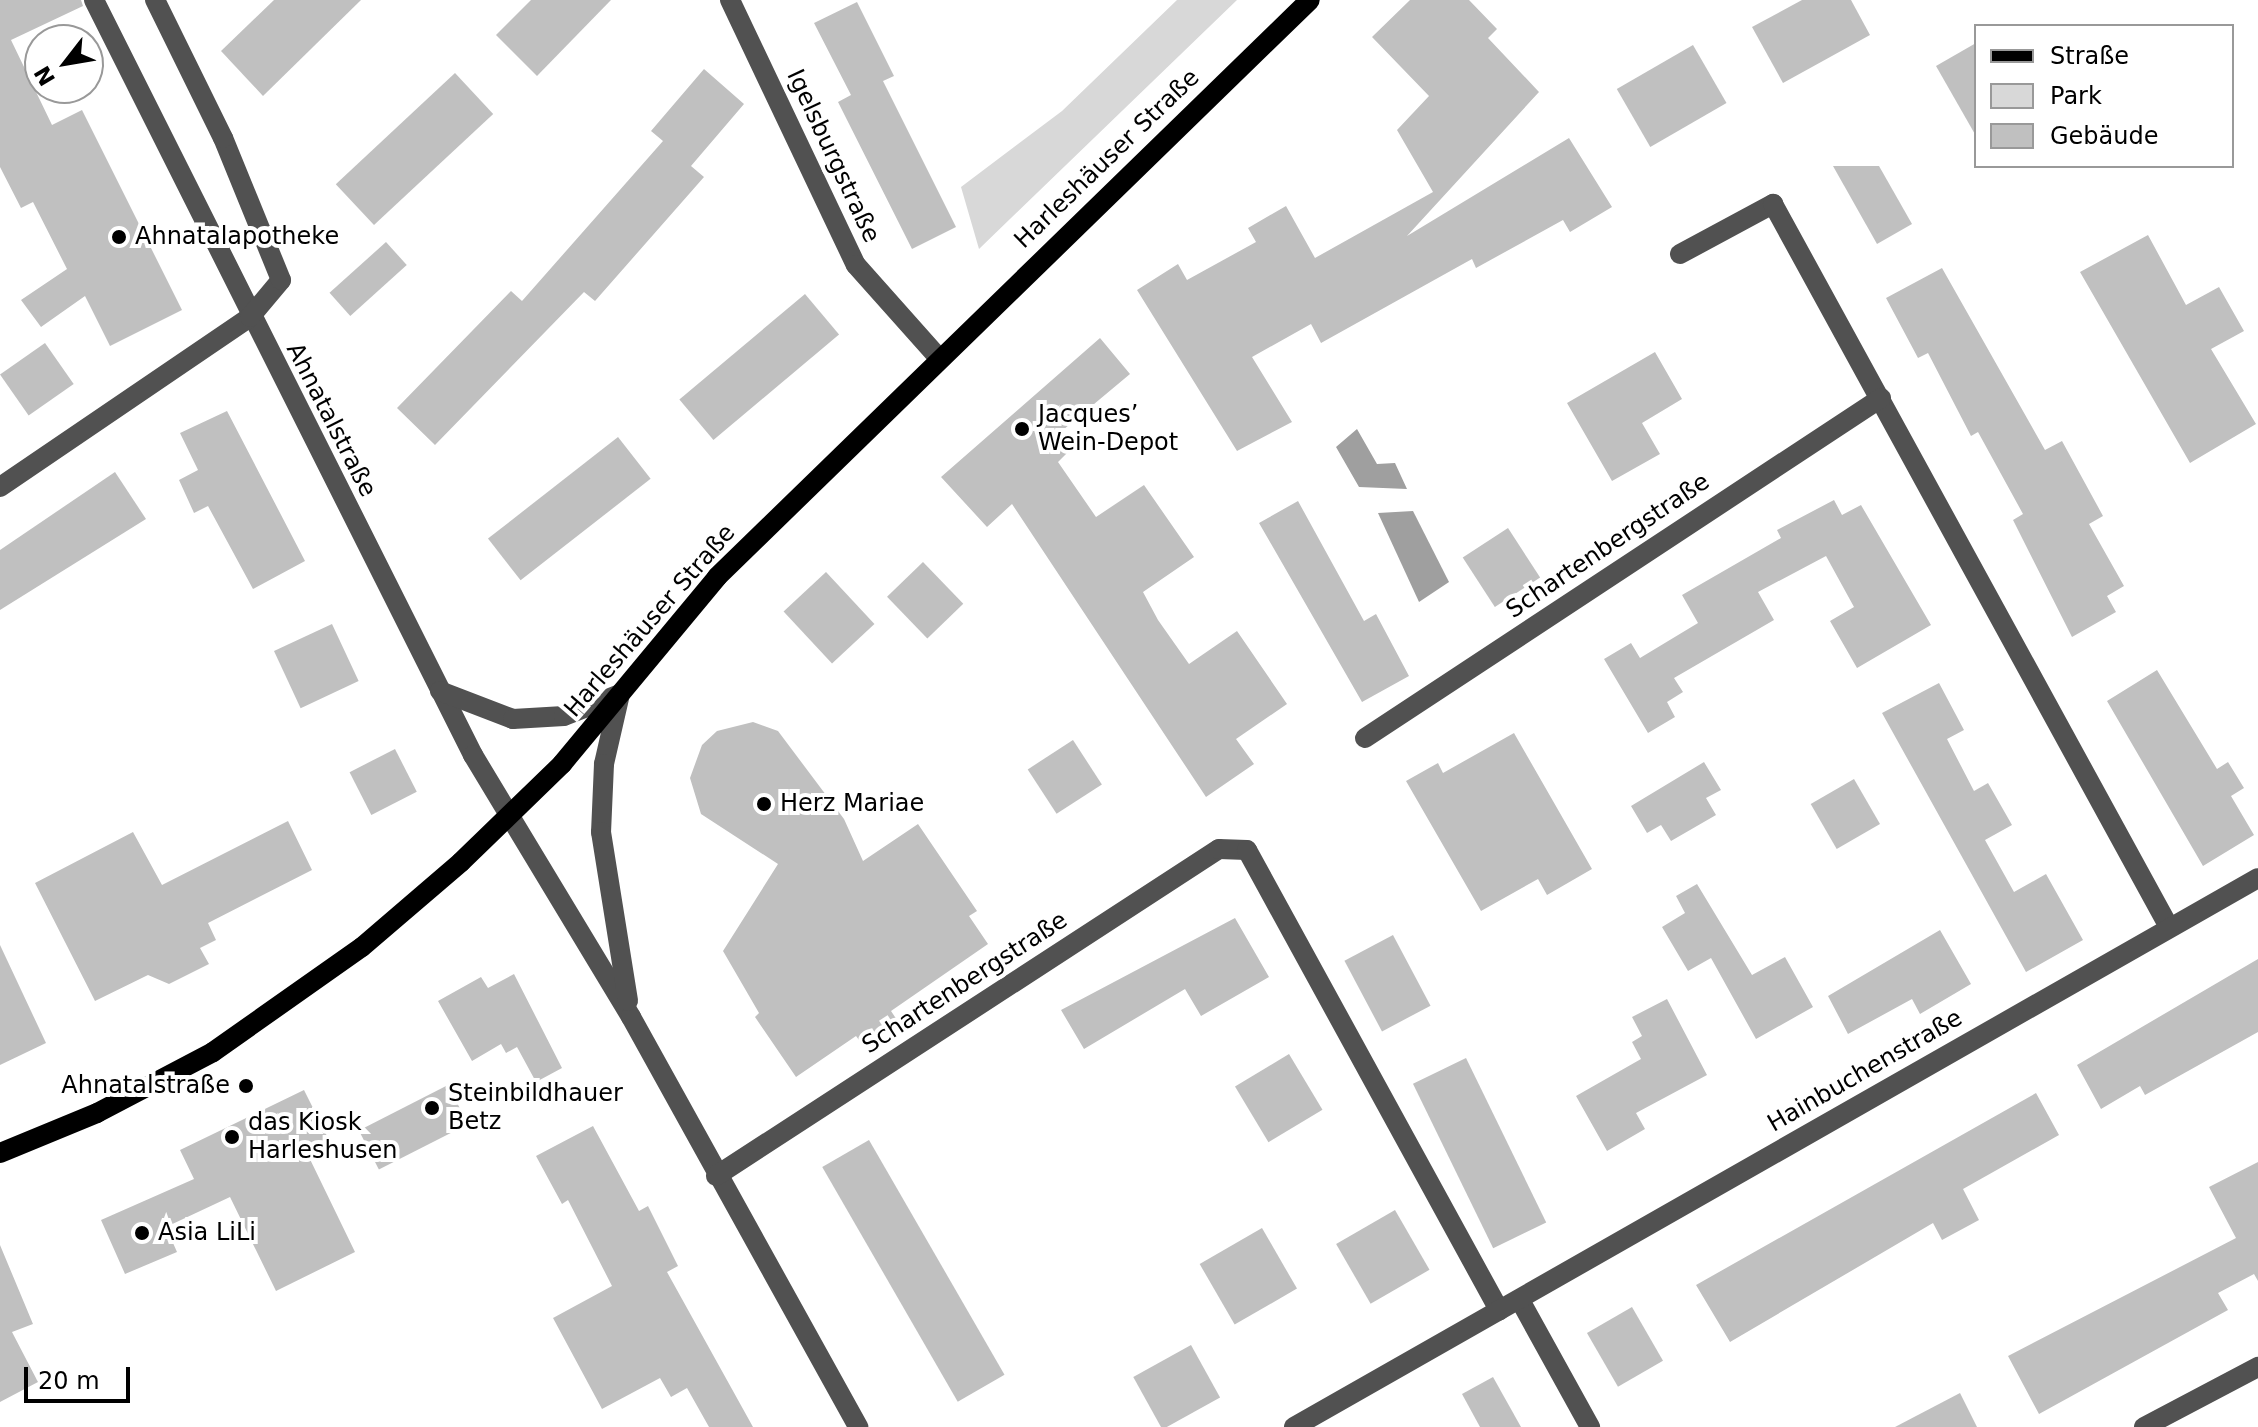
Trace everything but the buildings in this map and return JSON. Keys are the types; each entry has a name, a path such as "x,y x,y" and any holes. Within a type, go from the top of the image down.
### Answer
{"main road":[{"name":"Harleshäuser Straße","path":"0,1153 139,1092 226,1043 362,947 510,818 620,694 717,577 1310,0"}],"street":[{"name":"Ahnatalstraße","path":"94,0 250,317 440,691 510,818 631,1017 716,1176 858,1427"},
{"path":"0,487 250,317 281,280 242,180 155,0"},
{"name":"Igelsburgstraße","path":"730,0 856,265 939,358"},
{"path":"1680,254 1773,204 2169,927"},
{"name":"Schartenbergstraße","path":"1365,738 1881,398"},
{"path":"440,691 513,719 564,716 620,694"},
{"path":"620,694 604,764 601,832 631,1017"},
{"name":"Schartenbergstraße","path":"716,1176 1219,849 1247,850 1499,1310"},
{"name":"Hainbuchenstraße","path":"1294,1427 1499,1310 1521,1302 2258,878"},
{"path":"1521,1302 1590,1427"},
{"path":"2144,1427 2258,1367"}],"green space":[{"path":"1177,0 1237,0 979,249 961,187 1062,111"}],"shaded area":[{"path":"1357,429 1377,464 1395,463 1407,489 1359,487 1336,447"},
{"path":"1413,511 1449,582 1419,602 1378,513"}],"place":[{"name":"Ahnatalapotheke","path":"119,237"},
{"name":"Jacques’ Wein-Depot","path":"1022,429"},
{"name":"Herz Mariae","path":"764,804"},
{"name":"Ahnatalstraße","path":"246,1086"},
{"name":"Steinbildhauer Betz","path":"432,1108"},
{"name":"das Kiosk Harleshusen","path":"232,1137"},
{"name":"Asia LiLi","path":"142,1233"}]}
